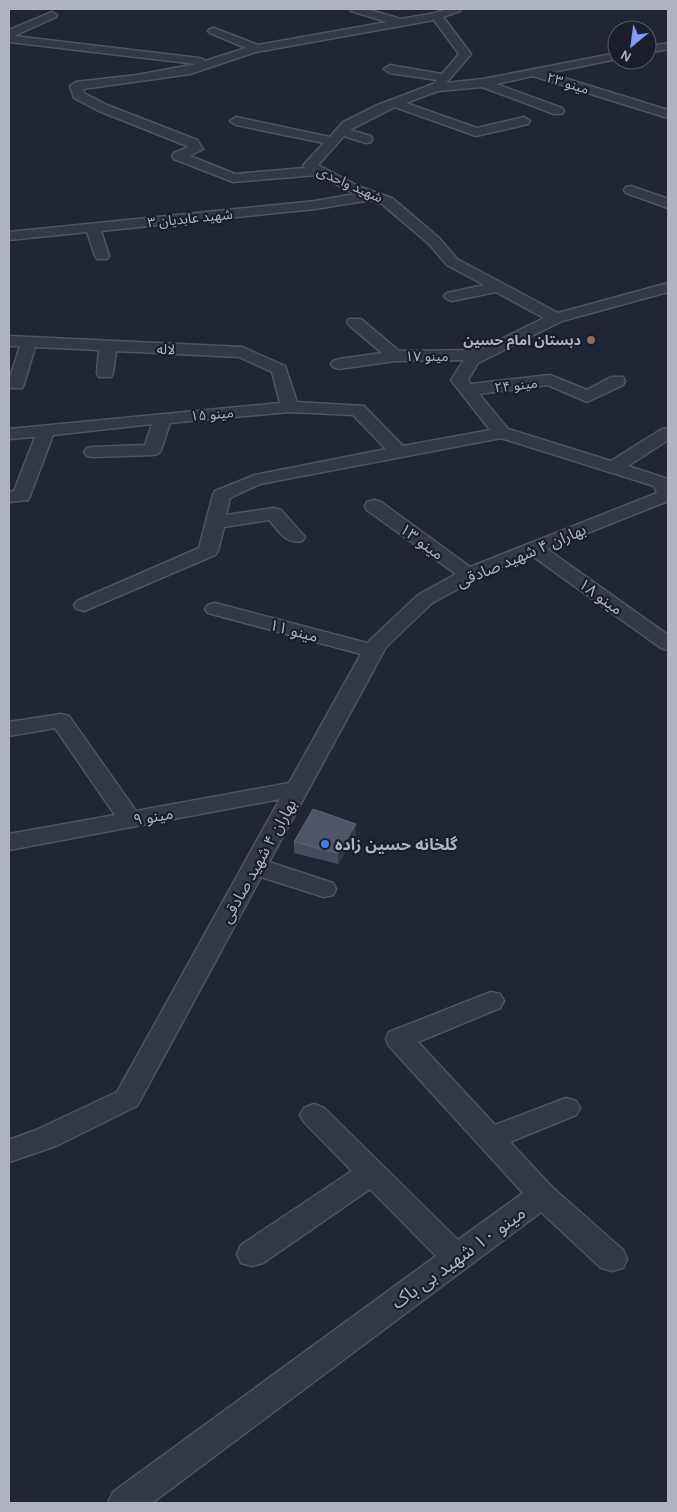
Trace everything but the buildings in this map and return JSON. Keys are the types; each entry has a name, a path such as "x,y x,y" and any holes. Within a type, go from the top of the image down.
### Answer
{"street":[{"path":"355,9 400,23"},
{"path":"320,171 233,178 179,156 196,149 192,143 103,108 78,95 76,86 190,70 256,48 437,16 456,9"},
{"path":"9,34 52,15"},
{"path":"390,69 442,83 465,54 462,47 437,16"},
{"path":"214,31 256,48"},
{"path":"9,39 213,63"},
{"path":"534,72 607,58"},
{"name":"مینو ۲۳","path":"442,83 454,87 483,84 534,72 668,114"},
{"name":"شهید واحدی","path":"442,83 347,125 310,166 370,196 387,201 434,241 452,262 556,318"},
{"path":"483,84 558,111"},
{"path":"394,103 476,132 524,121"},
{"path":"236,121 332,141"},
{"path":"341,131 366,138"},
{"path":"631,190 668,204"},
{"name":"شهید عابدیان ۳","path":"9,236 315,205 370,196"},
{"path":"92,229 102,256"},
{"path":"452,296 498,287"},
{"path":"84,605 208,551 222,495 254,480 502,433 459,380 472,360 556,318 668,287"},
{"name":"مینو ۱۷","path":"355,322 395,356 482,355"},
{"name":"لاله","path":"9,341 242,352 279,368 290,408"},
{"path":"16,384 29,342"},
{"path":"105,373 108,346"},
{"path":"339,364 395,356"},
{"name":"مینو ۲۴","path":"467,390 550,380 587,396 617,381"},
{"name":"مینو ۱۵","path":"9,434 163,418 290,408 358,410 399,452"},
{"path":"93,452 152,450 163,418"},
{"path":"9,497 22,496 46,430"},
{"name":"بهاران ۴ شهید صادقی","path":"9,1151 46,1138 127,1099 377,644 424,599 469,575 667,495 666,488 662,483 502,433"},
{"path":"612,468 668,433"},
{"name":"مینو ۱۳","path":"374,506 469,575"},
{"path":"216,522 274,514 295,537"},
{"name":"مینو ۱۸","path":"534,548 668,644"},
{"name":"مینو ۱۱","path":"215,610 373,651"},
{"path":"9,729 61,721 130,820"},
{"name":"مینو ۹","path":"9,842 297,789"},
{"path":"255,866 324,889"},
{"name":"مینو ۱۰ شهید بی باک","path":"125,1503 542,1195 399,1039 491,1001"},
{"path":"490,1138 566,1108"},
{"path":"314,1115 457,1258"},
{"path":"252,1254 372,1173"},
{"path":"542,1195 612,1259"}],"place":[{"name":"دبستان امام حسین","path":"591,340"},
{"name":"گلخانه حسین زاده","path":"325,844"}]}
